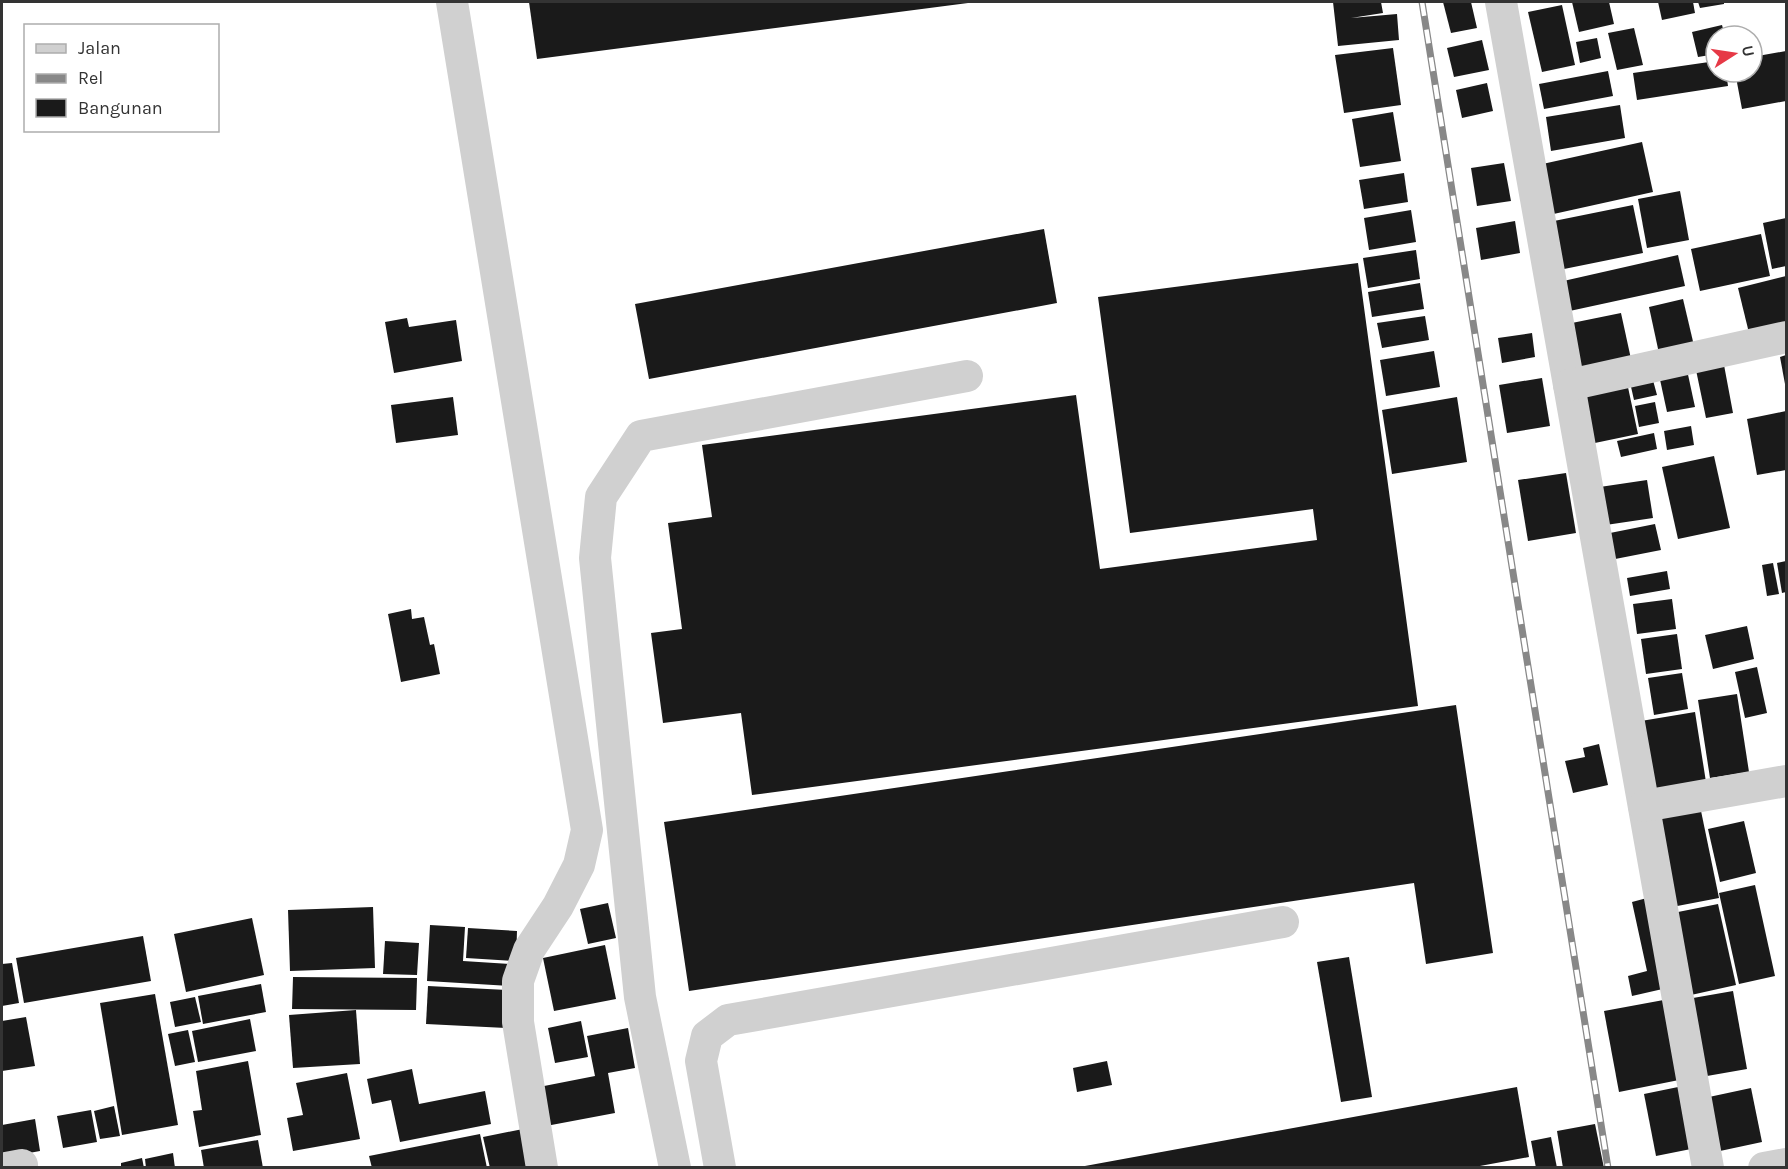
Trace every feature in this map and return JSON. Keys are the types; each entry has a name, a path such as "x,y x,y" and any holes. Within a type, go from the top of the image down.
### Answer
{"street":[{"path":"452,2 587,830 579,865 558,906 529,950 518,981 518,1022 542,1167"},
{"path":"1501,2 1708,1167"},
{"path":"1569,385 1786,337"},
{"path":"675,1167 640,997 595,558 601,497 641,436 967,376"},
{"path":"1644,806 1786,781"},
{"path":"720,1167 701,1061 707,1036 728,1020 1283,922"},
{"path":"1764,1167 1786,1164"}],"building":[{"path":"529,2 968,2 968,3 537,59"},
{"path":"1333,2 1381,2 1383,13 1351,18 1397,14 1399,40 1338,46"},
{"path":"1443,2 1471,2 1477,28 1451,33"},
{"path":"1572,2 1609,2 1614,24 1579,32"},
{"path":"1658,2 1693,2 1695,13 1662,20"},
{"path":"1698,2 1724,2 1724,4 1700,8"},
{"path":"1562,5 1575,65 1542,72 1528,12"},
{"path":"1634,28 1643,65 1617,70 1608,33"},
{"path":"1704,29 1704,56 1698,57 1692,32"},
{"path":"1597,38 1601,58 1580,63 1576,42"},
{"path":"1482,40 1489,70 1454,77 1447,48"},
{"path":"1393,48 1401,105 1344,113 1335,55"},
{"path":"1786,51 1786,101 1742,109 1737,84 1764,84 1764,55"},
{"path":"1704,63 1704,84 1728,84 1728,86 1637,100 1633,73"},
{"path":"1608,71 1613,96 1544,109 1539,84"},
{"path":"1487,83 1493,111 1462,118 1456,90"},
{"path":"1620,105 1625,138 1551,151 1546,117"},
{"path":"1393,112 1401,161 1360,167 1352,119"},
{"path":"1642,142 1653,192 1549,215 1538,165"},
{"path":"1504,163 1511,201 1477,206 1471,168"},
{"path":"1404,173 1408,202 1364,209 1359,180"},
{"path":"1680,191 1689,240 1647,248 1638,199"},
{"path":"1633,205 1643,253 1564,269 1554,221"},
{"path":"1411,210 1416,242 1369,250 1364,218"},
{"path":"1786,218 1786,266 1772,269 1763,223"},
{"path":"1515,221 1520,253 1481,260 1476,228"},
{"path":"1044,229 1057,303 649,379 635,304"},
{"path":"1761,234 1770,276 1700,291 1691,249"},
{"path":"1416,250 1420,279 1368,288 1363,258"},
{"path":"1678,255 1685,286 1565,312 1559,282"},
{"path":"1358,263 1418,706 752,795 741,713 663,723 651,633 682,629 668,523 712,517 702,445 1076,395 1100,569 1317,540 1313,509 1130,533 1098,297"},
{"path":"1786,276 1786,324 1749,333 1738,288"},
{"path":"1420,283 1424,309 1372,317 1368,292"},
{"path":"1683,299 1695,350 1660,358 1649,307"},
{"path":"1621,313 1631,359 1577,370 1567,324"},
{"path":"1425,316 1429,340 1382,348 1377,323"},
{"path":"407,318 409,327 456,320 462,361 394,373 385,322"},
{"path":"1532,333 1535,357 1502,363 1498,338"},
{"path":"1434,351 1440,387 1386,396 1380,360"},
{"path":"1786,355 1786,384 1785,384 1780,357"},
{"path":"1724,365 1733,413 1706,418 1696,370"},
{"path":"1687,370 1695,407 1667,412 1659,375"},
{"path":"1651,373 1657,395 1634,400 1629,378"},
{"path":"1542,378 1550,426 1507,433 1499,385"},
{"path":"1626,378 1638,434 1590,444 1578,389"},
{"path":"453,397 458,435 396,443 391,405"},
{"path":"1457,397 1467,462 1392,474 1382,410"},
{"path":"1655,402 1659,423 1639,427 1635,406"},
{"path":"1786,411 1786,470 1757,475 1747,419"},
{"path":"1691,426 1694,445 1667,450 1664,431"},
{"path":"1654,433 1657,449 1621,457 1617,441"},
{"path":"1714,456 1730,528 1678,539 1662,467"},
{"path":"1566,473 1576,533 1528,541 1518,480"},
{"path":"1647,480 1653,518 1599,526 1593,488"},
{"path":"1655,524 1661,550 1605,561 1600,535"},
{"path":"1786,561 1786,592 1782,593 1777,563"},
{"path":"1773,563 1779,594 1767,596 1762,565"},
{"path":"1667,571 1670,589 1630,596 1627,578"},
{"path":"1672,599 1676,629 1637,634 1633,604"},
{"path":"411,609 412,619 424,617 430,645 434,644 440,674 401,682 388,614"},
{"path":"1747,626 1754,659 1713,669 1705,635"},
{"path":"1677,634 1682,669 1646,674 1641,639"},
{"path":"1757,667 1767,713 1745,718 1735,672"},
{"path":"1682,673 1688,709 1654,715 1648,678"},
{"path":"1737,694 1749,772 1710,778 1698,700"},
{"path":"1456,705 1493,953 1426,964 1414,883 689,991 664,822"},
{"path":"1695,712 1706,782 1650,791 1641,721"},
{"path":"1599,744 1608,785 1573,793 1565,761 1585,757 1583,748"},
{"path":"1700,806 1719,898 1672,907 1654,815"},
{"path":"1744,821 1756,873 1720,882 1708,829"},
{"path":"1755,885 1775,976 1739,984 1719,893"},
{"path":"1647,898 1667,988 1632,996 1628,976 1647,971 1632,902"},
{"path":"608,903 616,938 588,944 580,909"},
{"path":"1718,904 1736,985 1691,995 1673,913"},
{"path":"373,907 375,968 290,971 288,910"},
{"path":"252,918 264,975 186,992 174,934"},
{"path":"430,925 465,927 463,961 512,964 510,986 427,981"},
{"path":"468,928 517,931 516,961 466,958"},
{"path":"143,936 151,981 24,1003 16,958"},
{"path":"385,941 419,943 417,975 383,974"},
{"path":"605,945 616,999 554,1011 543,958"},
{"path":"1349,957 1372,1097 1341,1102 1317,962"},
{"path":"12,963 19,1003 2,1006 2,964"},
{"path":"293,977 417,978 416,1010 292,1009"},
{"path":"261,984 266,1012 203,1024 198,996"},
{"path":"428,986 507,990 506,1028 426,1024"},
{"path":"1733,991 1747,1069 1707,1076 1693,998"},
{"path":"155,994 178,1125 122,1135 100,1003"},
{"path":"195,997 201,1022 175,1027 170,1002"},
{"path":"1669,999 1684,1079 1619,1092 1604,1011"},
{"path":"356,1010 360,1064 293,1068 289,1015"},
{"path":"26,1017 35,1066 2,1071 2,1021"},
{"path":"250,1019 256,1051 198,1062 192,1031"},
{"path":"581,1021 588,1057 555,1063 548,1028"},
{"path":"628,1028 635,1068 608,1073 615,1113 546,1126 539,1087 595,1076 587,1036"},
{"path":"188,1030 195,1062 175,1066 168,1034"},
{"path":"248,1061 261,1135 199,1147 193,1111 202,1110 196,1071"},
{"path":"1107,1061 1112,1085 1077,1092 1073,1068"},
{"path":"412,1069 419,1104 485,1091 491,1124 400,1142 391,1100 372,1104 367,1079"},
{"path":"347,1073 360,1139 293,1151 287,1118 303,1115 296,1083"},
{"path":"1683,1086 1696,1148 1656,1156 1644,1094"},
{"path":"1517,1087 1529,1157 1469,1168 1074,1168"},
{"path":"1751,1088 1762,1142 1720,1151 1709,1097"},
{"path":"114,1106 120,1136 100,1139 94,1111"},
{"path":"91,1110 97,1142 63,1148 57,1116"},
{"path":"35,1119 40,1151 2,1158 2,1125"},
{"path":"1595,1124 1604,1168 1563,1168 1557,1131"},
{"path":"523,1129 530,1168 490,1168 483,1137"},
{"path":"480,1134 487,1168 372,1168 369,1156"},
{"path":"1551,1137 1557,1168 1536,1168 1531,1141"},
{"path":"258,1140 263,1168 204,1168 201,1150"},
{"path":"173,1153 175,1168 146,1168 145,1159"},
{"path":"142,1158 144,1168 121,1168 121,1163"}],"railway":[{"path":"1422,2 1608,1168"}]}
